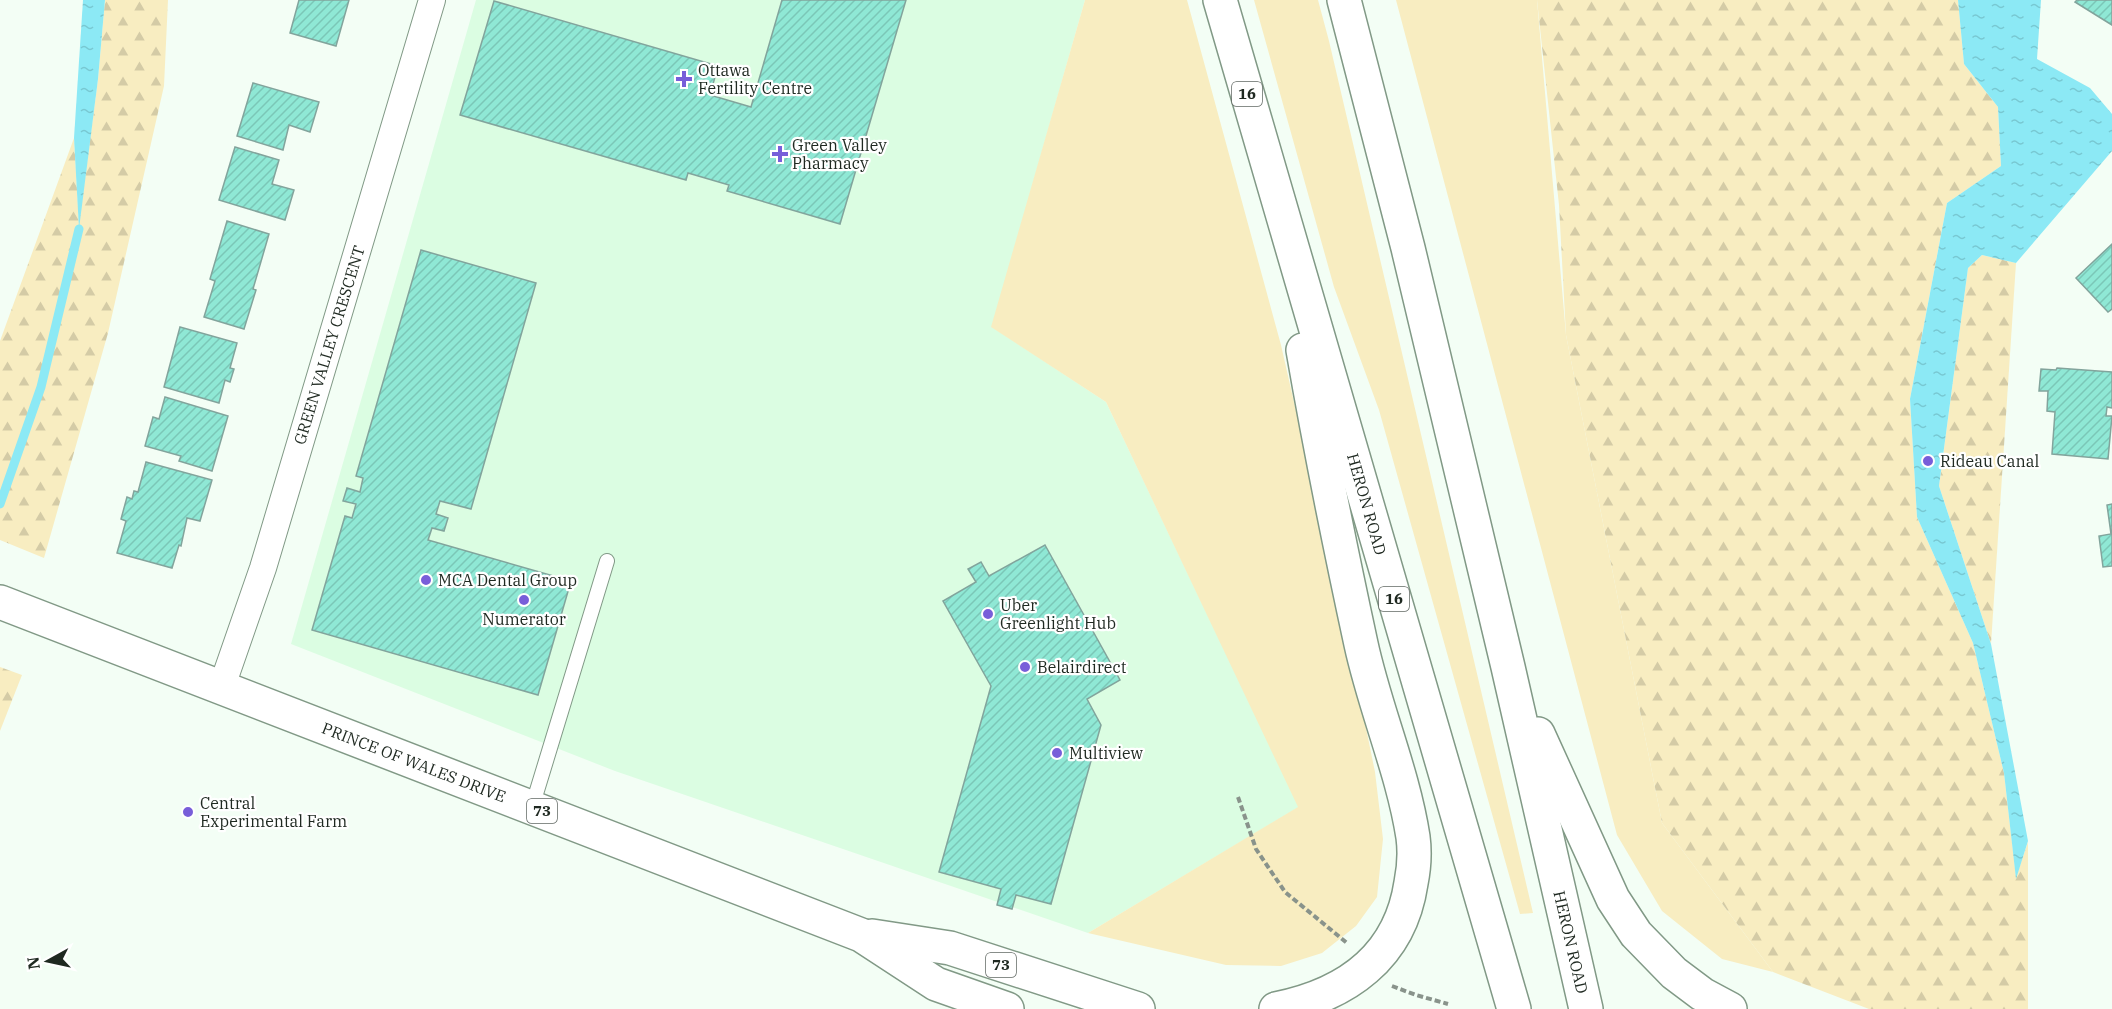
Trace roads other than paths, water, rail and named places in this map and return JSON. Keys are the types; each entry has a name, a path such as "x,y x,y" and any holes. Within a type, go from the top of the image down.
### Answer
{"main road":[{"name":"HERON ROAD","path":"1220,0 1514,1009"},
{"name":"HERON ROAD","path":"1344,0 1408,248 1508,667 1586,1009"},
{"path":"1275,189 1314,412 1361,647 1414,839 1409,898 1401,924 1386,947 1356,978 1314,999 1276,1009"},
{"name":"PRINCE OF WALES DRIVE","path":"0,602 861,935 936,984 1007,1009"},
{"path":"1508,667 1613,899 1636,934 1674,973 1702,994 1730,1009"},
{"name":"PRINCE OF WALES DRIVE","path":"861,935 950,948 1138,1009"}],"street":[{"name":"GREEN VALLEY CRESCENT","path":"221,689 263,568 432,0"}],"lane":[{"path":"532,807 607,561"}],"water":[{"path":"83,0 105,0 98,79 79,229 74,138"},
{"name":"Rideau Canal","path":"1958,0 2041,0 2037,59 2090,88 2112,114 2112,151 2016,263 1982,255 1968,268 1939,486 1991,644 2028,841 2016,879 2004,773 1973,643 1917,517 1910,399 1947,203 2001,166 1998,107 1964,64"}],"waterway":[{"path":"0,504 41,387 79,229"}],"place":[{"name":"Ottawa Fertility Centre","path":"684,79"},
{"name":"Green Valley Pharmacy","path":"780,154"},
{"name":"Rideau Canal","path":"1928,461"},
{"name":"MCA Dental Group","path":"426,580"},
{"name":"Numerator","path":"524,600"},
{"name":"Uber Greenlight Hub","path":"988,614"},
{"name":"Belairdirect","path":"1025,667"},
{"name":"Multiview","path":"1057,753"},
{"name":"Central Experimental Farm","path":"188,812"}]}
